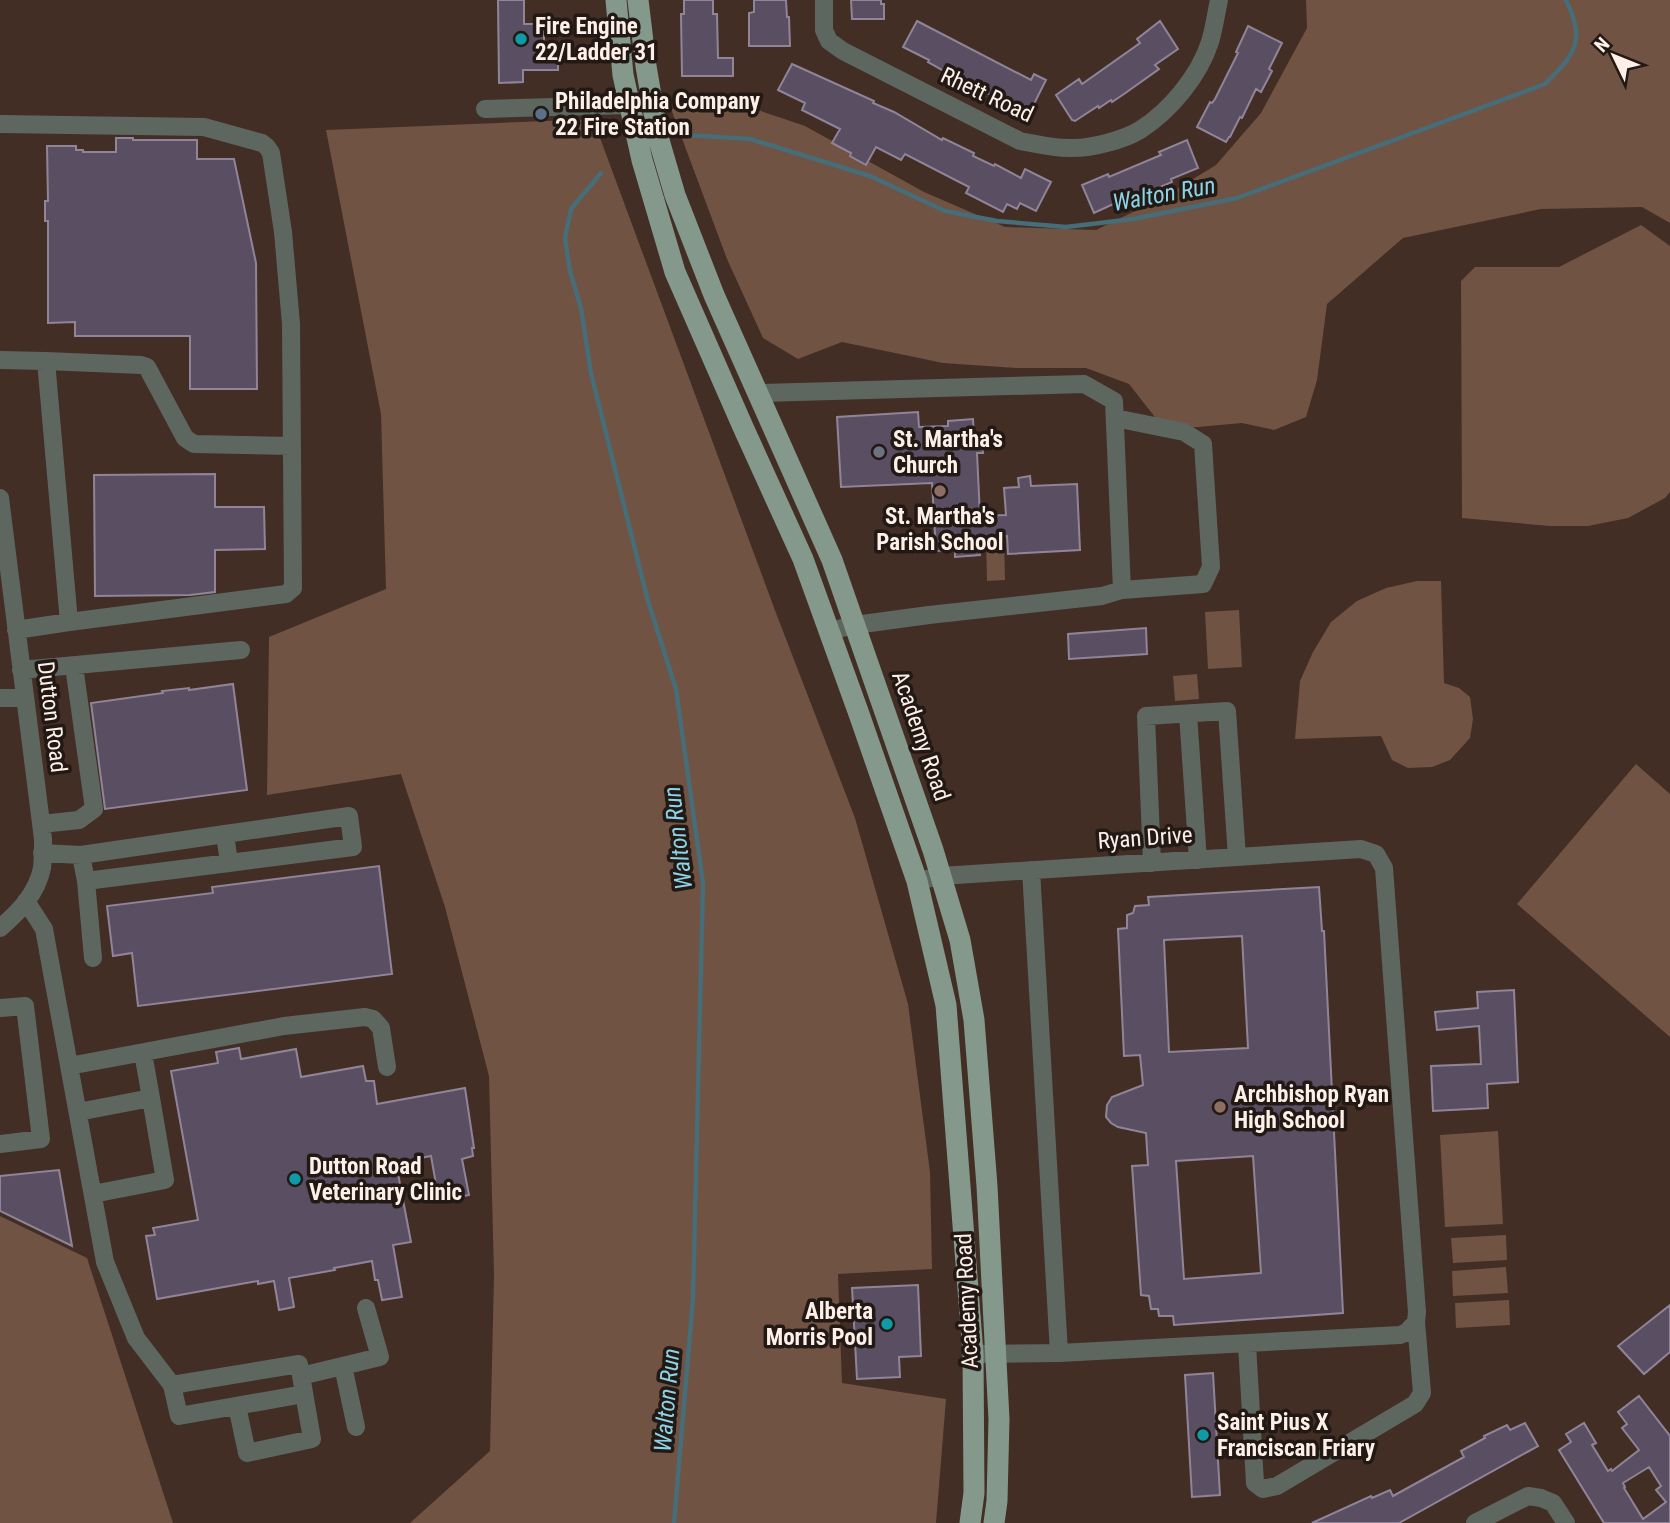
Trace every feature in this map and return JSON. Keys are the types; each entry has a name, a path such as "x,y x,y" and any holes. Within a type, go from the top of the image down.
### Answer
{"main road":[{"name":"Academy Road","path":"616,0 623,75 629,105 642,160 676,272 803,559 917,881 946,1005 973,1354 974,1493 970,1523"},
{"name":"Academy Road","path":"638,0 658,137 675,195 715,295 832,560 941,876 960,940 974,1020 987,1186 999,1419 994,1523"},
{"path":"733,405 758,394"}],"street":[{"name":"Rhett Road","path":"824,0 824,30 829,41 843,51 1020,141 1073,149 1107,143 1138,131 1162,113 1191,81 1209,43 1219,0"},
{"path":"485,109 629,105"},
{"path":"0,124 204,127 267,146 271,153 283,232 291,324 293,588 290,592 16,631"},
{"path":"0,360 141,365 146,367 185,438 194,444 292,446"},
{"path":"46,361 69,622"},
{"path":"758,394 1084,384 1114,401 1122,590"},
{"path":"829,631 929,615 1102,596 1122,590 1203,584 1210,567 1203,444 1184,432 1115,418"},
{"name":"Dutton Road","path":"0,506 3,555 16,631 43,839 42,867 36,888 0,929"},
{"path":"21,670 241,650"},
{"path":"41,824 79,820 93,809 74,666"},
{"path":"0,698 25,698"},
{"path":"1152,863 1146,716 1227,711 1237,857"},
{"path":"1188,714 1198,860"},
{"path":"42,853 82,855 349,816 353,847 86,881"},
{"path":"225,834 229,863"},
{"name":"Ryan Drive","path":"917,881 941,876 1361,849 1376,854 1384,868 1418,1312 1416,1322"},
{"path":"82,855 93,958"},
{"path":"1031,870 1059,1353"},
{"path":"26,901 44,929 105,1262 136,1338 172,1385 179,1416 304,1394"},
{"path":"0,1008 24,1006 41,1139 0,1144"},
{"path":"69,1066 284,1027 365,1017 373,1019 381,1028 387,1067"},
{"path":"93,1194 164,1180 143,1053"},
{"path":"78,1112 151,1098"},
{"path":"301,1376 380,1357 366,1308"},
{"path":"973,1354 1059,1353 1400,1335 1408,1332 1416,1322"},
{"path":"1247,1344 1255,1483 1263,1489 1277,1486 1415,1404 1422,1393 1416,1322"},
{"path":"172,1385 299,1364 312,1439 247,1453 237,1406"},
{"path":"343,1366 356,1427"},
{"path":"1475,1523 1528,1496 1541,1497 1553,1503 1566,1523"}],"shaded area":[{"path":"1306,0 1670,0 1670,223 1642,207 1541,209 1403,238 1327,304 1317,380 1306,417 1274,430 1242,423 1165,430 1129,384 1086,368 1016,368 943,363 842,342 798,359 763,338 727,259 671,109 749,107 805,126 924,192 1005,227 1096,230 1162,198 1216,165 1261,113 1307,28"},
{"path":"593,119 855,818 908,1004 930,1172 932,1269 838,1274 842,1383 946,1399 936,1523 410,1523 490,1451 494,1275 489,1076 445,907 401,774 267,795 269,637 386,589 381,414 326,130"},
{"path":"1641,225 1670,246 1670,492 1665,498 1628,518 1588,526 1550,526 1462,518 1461,281 1475,267 1559,267"},
{"path":"986,536 1004,536 1005,580 987,581"},
{"path":"1417,581 1441,581 1444,683 1459,688 1470,697 1473,719 1470,738 1450,760 1432,767 1408,768 1392,760 1381,736 1295,739 1300,681 1331,622 1357,601 1386,588"},
{"path":"1239,610 1242,667 1208,669 1205,612"},
{"path":"1197,674 1199,699 1175,701 1173,676"},
{"path":"1636,764 1670,794 1670,1037 1517,904"},
{"path":"1498,1131 1503,1224 1445,1227 1440,1135"},
{"path":"0,1216 87,1258 173,1523 0,1523"},
{"path":"1506,1235 1507,1260 1453,1263 1451,1238"},
{"path":"1506,1267 1508,1293 1453,1296 1452,1271"},
{"path":"1509,1300 1510,1325 1456,1328 1455,1303"}],"building":[{"name":"Fire Engine 22/Ladder 31","path":"498,0 524,0 524,24 544,24 544,53 558,53 558,70 523,70 523,82 499,83"},
{"path":"684,0 713,0 713,14 717,14 718,58 733,58 733,76 682,76 681,14 684,14"},
{"path":"754,0 786,0 790,46 749,46 749,13 754,12"},
{"path":"851,0 881,0 881,4 884,4 884,19 852,19"},
{"path":"917,21 1031,80 1034,74 1046,80 1029,114 953,76 903,47"},
{"path":"1160,21 1178,49 1155,65 1159,69 1124,94 1075,121 1072,120 1056,95 1079,79 1082,84 1140,43 1137,39"},
{"path":"1248,26 1282,43 1261,92 1256,89 1242,118 1240,117 1226,142 1197,127 1210,102 1215,99"},
{"path":"792,64 874,101 873,103 942,140 943,138 974,153 973,156 994,166 995,164 1021,178 1025,169 1051,182 1036,211 1020,203 1017,209 1007,204 1003,212 966,193 969,187 905,154 901,160 876,147 866,165 850,156 851,153 832,143 840,129 802,110 805,103 778,90"},
{"path":"116,138 197,140 197,159 234,159 256,263 257,389 190,389 190,336 75,336 75,322 48,323 48,221 45,221 45,201 48,201 47,146 76,146 76,150 83,152 116,152"},
{"path":"1187,140 1198,168 1171,179 1172,182 1094,213 1082,185 1108,174 1109,177 1161,155 1159,152"},
{"path":"918,412 919,427 948,426 948,421 973,419 974,437 982,437 983,453 977,453 980,516 1006,515 1004,488 1019,487 1018,478 1030,476 1031,486 1077,484 1080,550 1008,554 1007,536 979,538 980,555 955,557 955,550 936,551 932,483 841,487 837,417"},
{"path":"215,474 215,507 264,507 265,549 215,550 215,592 190,595 95,596 94,475"},
{"path":"1146,628 1147,654 1069,659 1068,634"},
{"path":"233,684 247,790 105,809 91,703 163,693 162,691"},
{"path":"379,866 392,974 138,1006 132,953 113,956 107,906 213,893 212,887"},
{"name":"Archbishop Ryan High School","path":"1319,887 1324,931 1343,1313 1174,1325 1173,1316 1159,1316 1158,1309 1151,1309 1149,1296 1141,1295 1132,1166 1148,1165 1146,1133 1118,1127 1106,1117 1107,1105 1112,1097 1143,1085 1140,1055 1124,1056 1118,929 1127,928 1127,915 1133,913 1135,906 1149,905 1148,897","holes":["1242,936 1248,1048 1169,1052 1164,940","1253,1156 1261,1273 1184,1279 1176,1161"]},
{"path":"1514,990 1518,1082 1487,1084 1488,1108 1433,1111 1431,1066 1481,1064 1479,1026 1437,1030 1435,1012 1478,1008 1477,992"},
{"name":"Dutton Road Veterinary Clinic","path":"239,1048 241,1059 296,1049 301,1077 363,1066 366,1081 374,1081 377,1104 465,1088 474,1148 473,1156 462,1159 469,1195 439,1201 431,1156 396,1163 411,1242 393,1245 402,1297 382,1300 372,1261 289,1278 294,1307 279,1310 274,1281 258,1284 258,1281 157,1299 146,1236 155,1235 153,1228 198,1220 171,1071 218,1063 216,1052"},
{"path":"59,1170 72,1246 0,1211 0,1176"},
{"name":"Alberta Morris Pool","path":"918,1285 921,1356 899,1357 900,1377 857,1379 852,1288"},
{"path":"1670,1305 1670,1352 1644,1374 1618,1346"},
{"name":"Saint Pius X Franciscan Friary","path":"1213,1373 1220,1495 1192,1497 1185,1375"},
{"path":"1639,1396 1670,1436 1670,1523 1604,1523 1559,1450 1571,1442 1566,1434 1584,1423 1596,1443 1592,1445 1608,1471 1612,1471 1639,1450 1622,1428 1627,1424 1618,1412","holes":["1649,1467 1661,1486 1656,1490 1666,1502 1643,1519 1623,1483"]},
{"path":"1525,1423 1538,1446 1399,1523 1312,1523 1371,1496 1372,1498 1390,1490 1393,1496 1464,1457 1461,1451 1485,1438 1484,1436 1507,1425 1510,1430"}],"waterway":[{"name":"Walton Run","path":"687,135 750,139 870,176 945,211 997,221 1066,227 1133,219 1237,198 1545,84 1564,64 1574,46 1575,27 1566,0"},
{"name":"Walton Run","path":"601,173 571,209 565,238 570,271 581,308 591,373 648,601 676,689 703,883 693,1298 674,1523"}],"place":[{"name":"Fire Engine 22/Ladder 31","path":"521,39"},
{"name":"Philadelphia Company 22 Fire Station","path":"541,114"},
{"name":"St. Martha's Church","path":"879,452"},
{"name":"St. Martha's Parish School","path":"940,491"},
{"name":"Archbishop Ryan High School","path":"1220,1107"},
{"name":"Dutton Road Veterinary Clinic","path":"295,1179"},
{"name":"Alberta Morris Pool","path":"887,1324"},
{"name":"Saint Pius X Franciscan Friary","path":"1203,1435"}]}
